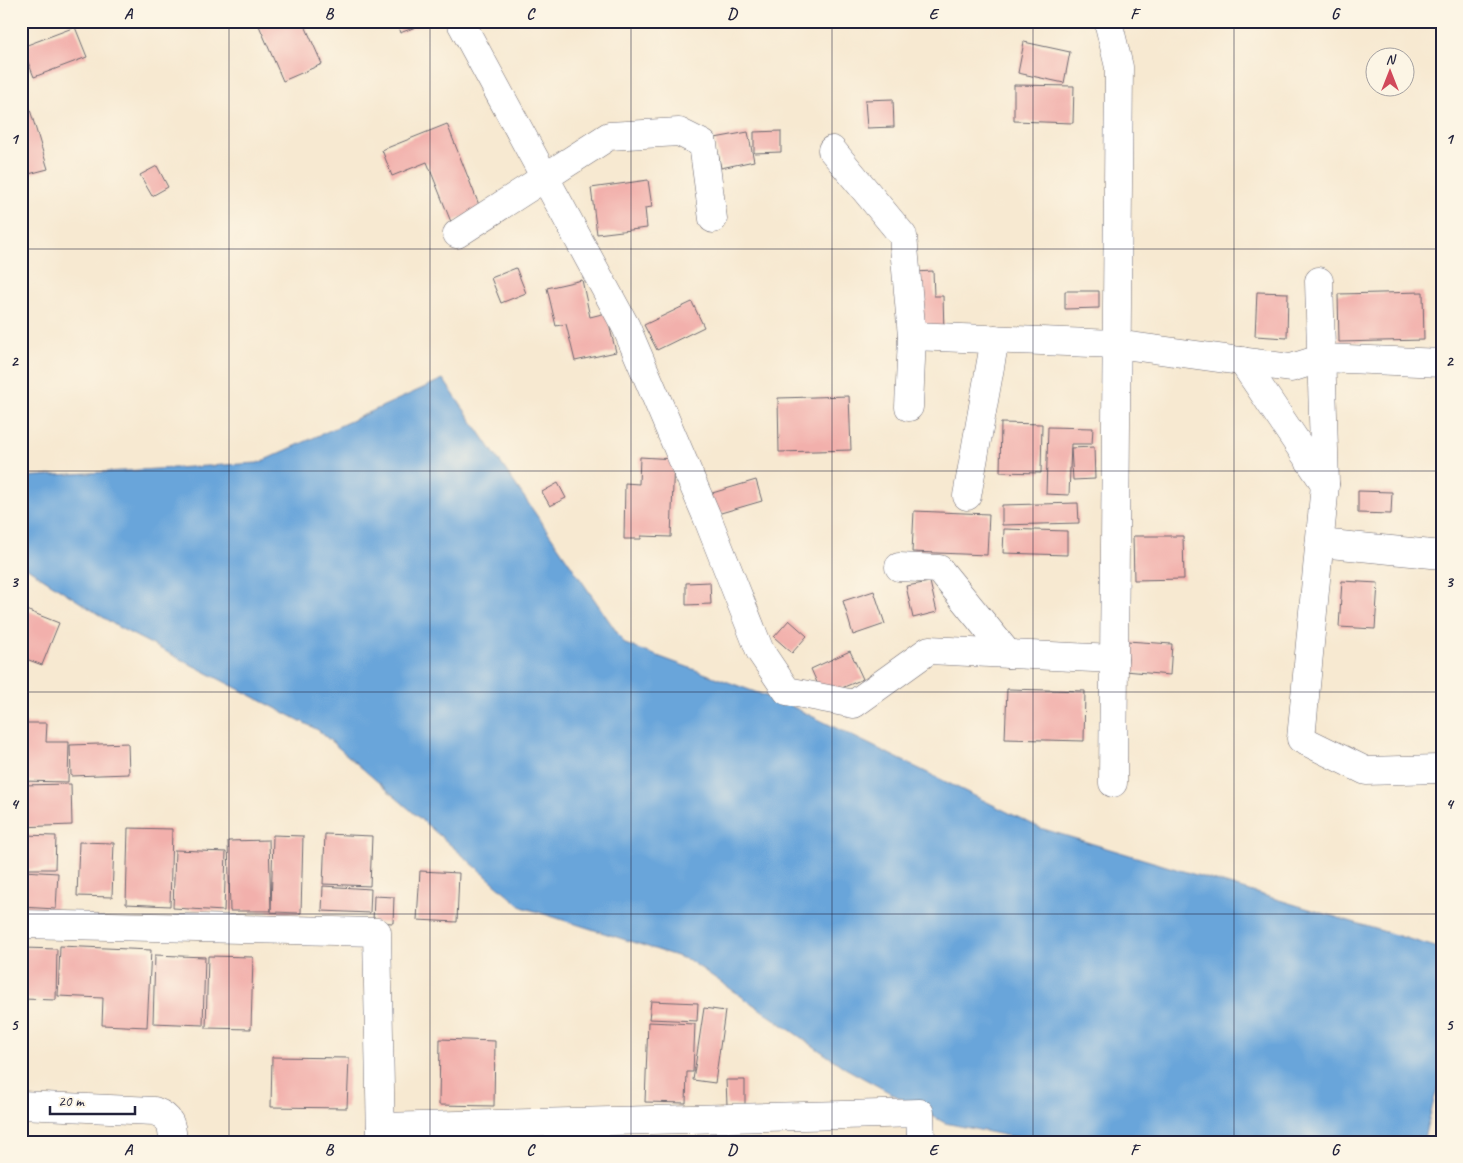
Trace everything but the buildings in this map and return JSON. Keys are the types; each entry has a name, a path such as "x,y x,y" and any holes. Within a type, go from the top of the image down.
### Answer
{"street":[{"path":"460,21 626,326 707,517 760,651 787,691 854,704 929,650 1114,659"},
{"path":"1108,21 1119,67 1113,783"},
{"path":"457,234 544,176 609,136 679,132 703,144 713,218"},
{"path":"832,150 903,236 912,336 909,407"},
{"path":"1319,281 1323,358 1325,484 1302,739 1366,771 1438,769"},
{"path":"912,336 1116,344 1291,368 1323,358 1442,363"},
{"path":"967,496 995,339"},
{"path":"1242,361 1325,484"},
{"path":"1320,543 1442,555"},
{"path":"899,567 940,570 1008,654"},
{"path":"21,924 377,932 381,1134 920,1113 921,1142"},
{"path":"21,1105 154,1111 165,1115 172,1123 173,1142"}],"water":[{"path":"443,379 625,644 785,703 1040,828 1442,949 1442,1070 1423,1142 1037,1142 945,1123 845,1068 689,960 522,907 318,730 118,627 21,564 21,477 258,463"}]}
